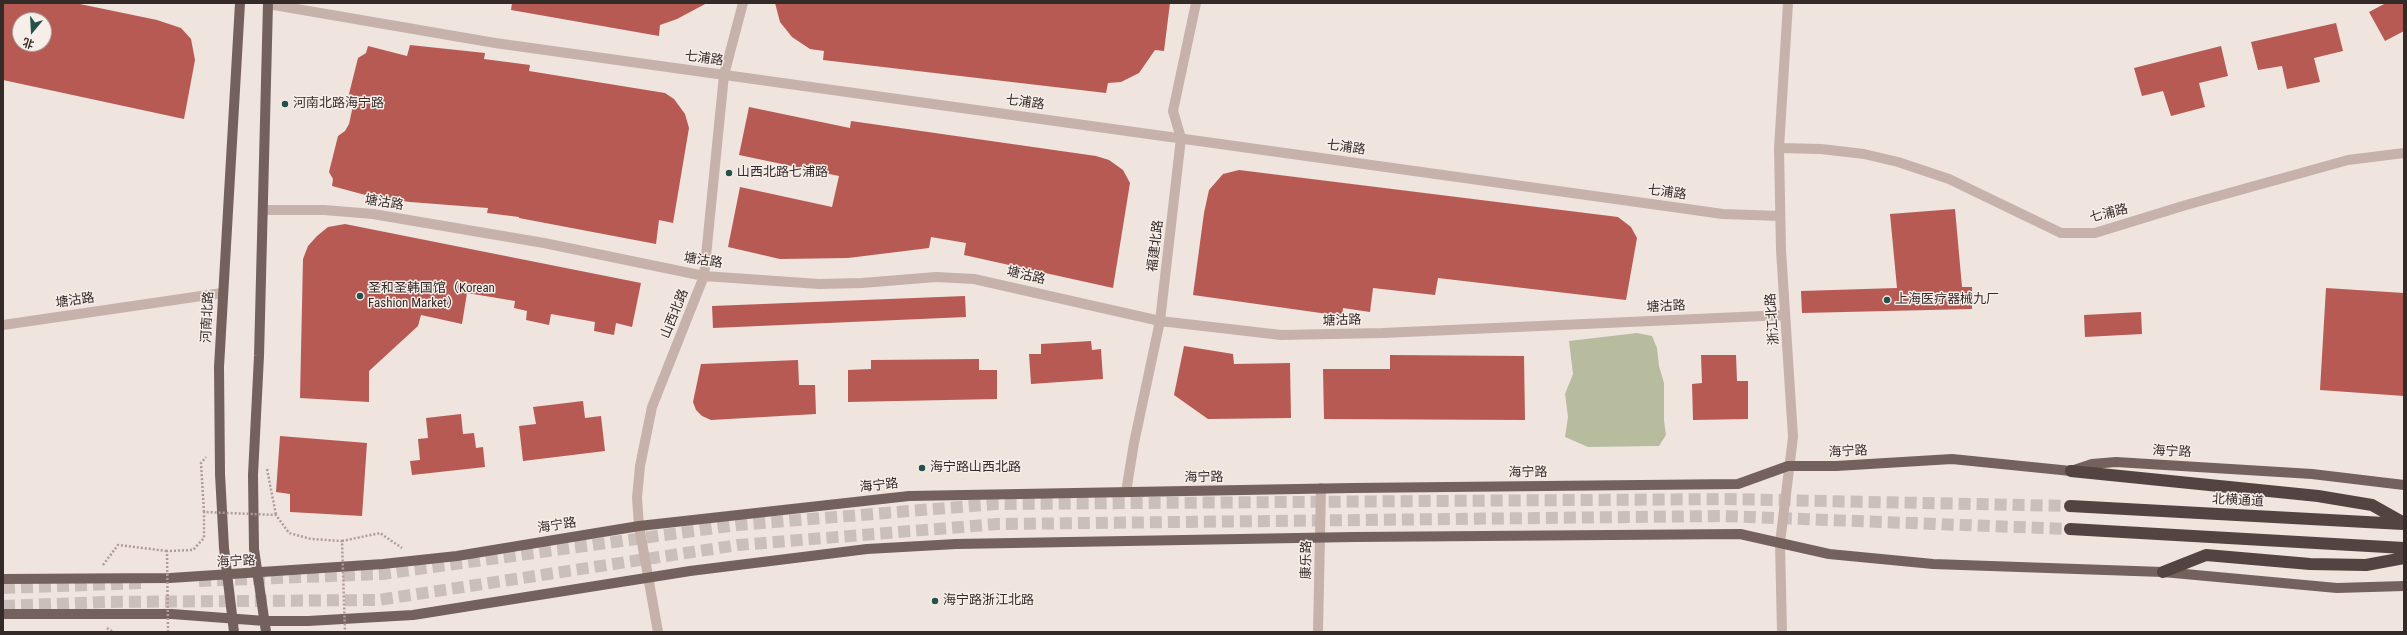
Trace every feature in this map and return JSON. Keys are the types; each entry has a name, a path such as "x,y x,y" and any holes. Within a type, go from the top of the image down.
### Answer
{"highway":[{"path":"2071,470 2318,496 2372,505 2404,524"},
{"name":"北横通道","path":"2070,506 2404,524"},
{"path":"2070,529 2404,548"},
{"path":"2163,572 2206,555 2310,564 2366,565 2404,558"}],"main road":[{"name":"河南北路","path":"234,632 229,575 224,548 220,474 219,367 222,293 240,3"},
{"path":"266,632 257,574 253,524 253,475 264,210 268,4"},
{"name":"海宁路","path":"3,579 257,574 420,561 639,526 909,496 1321,488 1738,484 1788,466 1836,466 1952,459 2071,470 2092,464 2116,462 2312,474 2404,485"},
{"path":"3,614 172,614 265,621 308,621 413,615 649,577 780,559 915,546 1320,538 1740,534 1829,554 1934,564 2163,572 2337,588 2404,586"}],"street":[{"name":"山西北路","path":"658,632 639,526 637,498 640,466 652,407 704,276 724,75 742,3"},
{"name":"福建北路","path":"1126,492 1134,443 1160,321 1181,138 1173,111 1196,3"},
{"name":"浙江北路","path":"1782,632 1780,543 1788,466 1793,437 1780,216 1780,148 1788,3"},
{"name":"七浦路","path":"268,4 495,43 1723,214 1780,216"},
{"name":"七浦路","path":"1780,148 1821,149 1864,154 1898,162 1949,180 2061,233 2096,233 2186,205 2348,160 2404,153"},
{"name":"塘沽路","path":"264,210 324,210 373,214 544,243 704,276 819,284 862,283 936,277 974,279 1160,321 1242,331 1318,335 1785,315"},
{"name":"塘沽路","path":"3,325 222,293"},
{"name":"康乐路","path":"1318,632 1321,488"}],"path":[{"path":"93,578 118,545 167,551 193,550 204,538 201,463"},
{"path":"268,473 276,515 289,533 311,539 342,541 380,533"},
{"path":"204,512 276,515"},
{"path":"342,541 345,632"},
{"path":"167,551 168,632"}],"green space":[{"path":"1637,333 1652,336 1657,348 1659,366 1664,383 1664,420 1666,435 1659,446 1588,447 1565,437 1568,417 1565,394 1573,374 1569,341"}],"building":[{"path":"3,3 75,3 157,20 181,28 191,39 195,60 184,119 3,80"},
{"path":"512,3 707,3 677,19 660,25 659,36 511,10"},
{"path":"775,3 1170,3 1164,51 1155,50 1139,73 1121,82 1108,83 1106,93 823,60 824,51 810,49 792,37 780,22"},
{"path":"2386,3 2404,3 2404,31 2385,41 2369,12"},
{"path":"2336,23 2343,51 2314,58 2320,82 2287,89 2282,66 2258,70 2251,42"},
{"path":"410,45 485,53 484,59 530,65 529,71 665,93 674,99 685,114 689,128 673,223 659,220 656,244 519,217 487,213 488,208 410,202 369,196 332,186 333,179 329,172 338,136 345,131 349,124 354,101 349,94 358,58 366,53 368,46 407,56"},
{"path":"2221,46 2228,76 2199,83 2205,107 2171,116 2163,91 2142,96 2134,68"},
{"path":"749,107 850,128 851,121 1096,156 1109,160 1123,170 1130,183 1113,288 964,255 966,243 931,237 929,248 848,258 780,259 728,247 740,187 832,207 839,176 739,155"},
{"path":"1239,170 1618,217 1631,227 1637,238 1626,300 1438,278 1435,295 1373,288 1370,312 1343,308 1342,316 1193,295 1204,213 1209,190 1223,174"},
{"path":"1955,209 1962,287 1972,287 1972,309 1802,313 1801,291 1897,288 1890,214"},
{"path":"345,224 641,283 632,327 616,323 614,335 594,331 595,322 551,314 549,325 526,320 527,311 514,308 515,301 467,293 462,324 421,315 418,326 369,371 369,402 300,398 303,259 308,246 317,236 328,227"},
{"path":"2326,288 2404,293 2404,396 2320,390"},
{"path":"965,296 966,317 713,328 712,306"},
{"path":"2141,312 2142,334 2085,337 2084,315"},
{"path":"1091,341 1092,350 1101,349 1103,379 1031,384 1029,354 1041,354 1041,344"},
{"path":"1184,346 1233,354 1234,364 1290,363 1291,418 1208,419 1174,395"},
{"path":"1390,355 1524,356 1525,420 1324,419 1323,369 1390,369"},
{"path":"1701,355 1736,355 1737,381 1748,381 1748,419 1693,420 1692,384 1702,383"},
{"path":"979,359 979,370 997,370 997,399 848,402 848,370 871,369 871,360"},
{"path":"798,360 799,385 815,385 816,414 711,420 702,416 696,410 693,402 701,364"},
{"path":"583,401 585,418 601,416 605,451 523,461 519,426 536,424 533,407"},
{"path":"461,414 463,434 474,433 476,448 483,447 485,467 412,475 410,461 420,460 418,439 428,438 426,418"},
{"path":"280,436 367,443 362,516 290,512 290,494 276,492"}],"tunnel":[{"path":"199,581 382,574 737,525 996,504 1727,499 2070,506"},
{"path":"3,606 105,602 378,600 738,545 998,524 1722,516 2070,529"},
{"path":"3,588 143,583"}],"place":[{"name":"河南北路海宁路","path":"285,104"},
{"name":"山西北路七浦路","path":"729,173"},
{"name":"圣和圣韩国馆（Korean Fashion Market）","path":"360,296"},
{"name":"上海医疗器械九厂","path":"1887,300"},
{"name":"海宁路山西北路","path":"922,468"},
{"name":"海宁路浙江北路","path":"935,601"}]}
